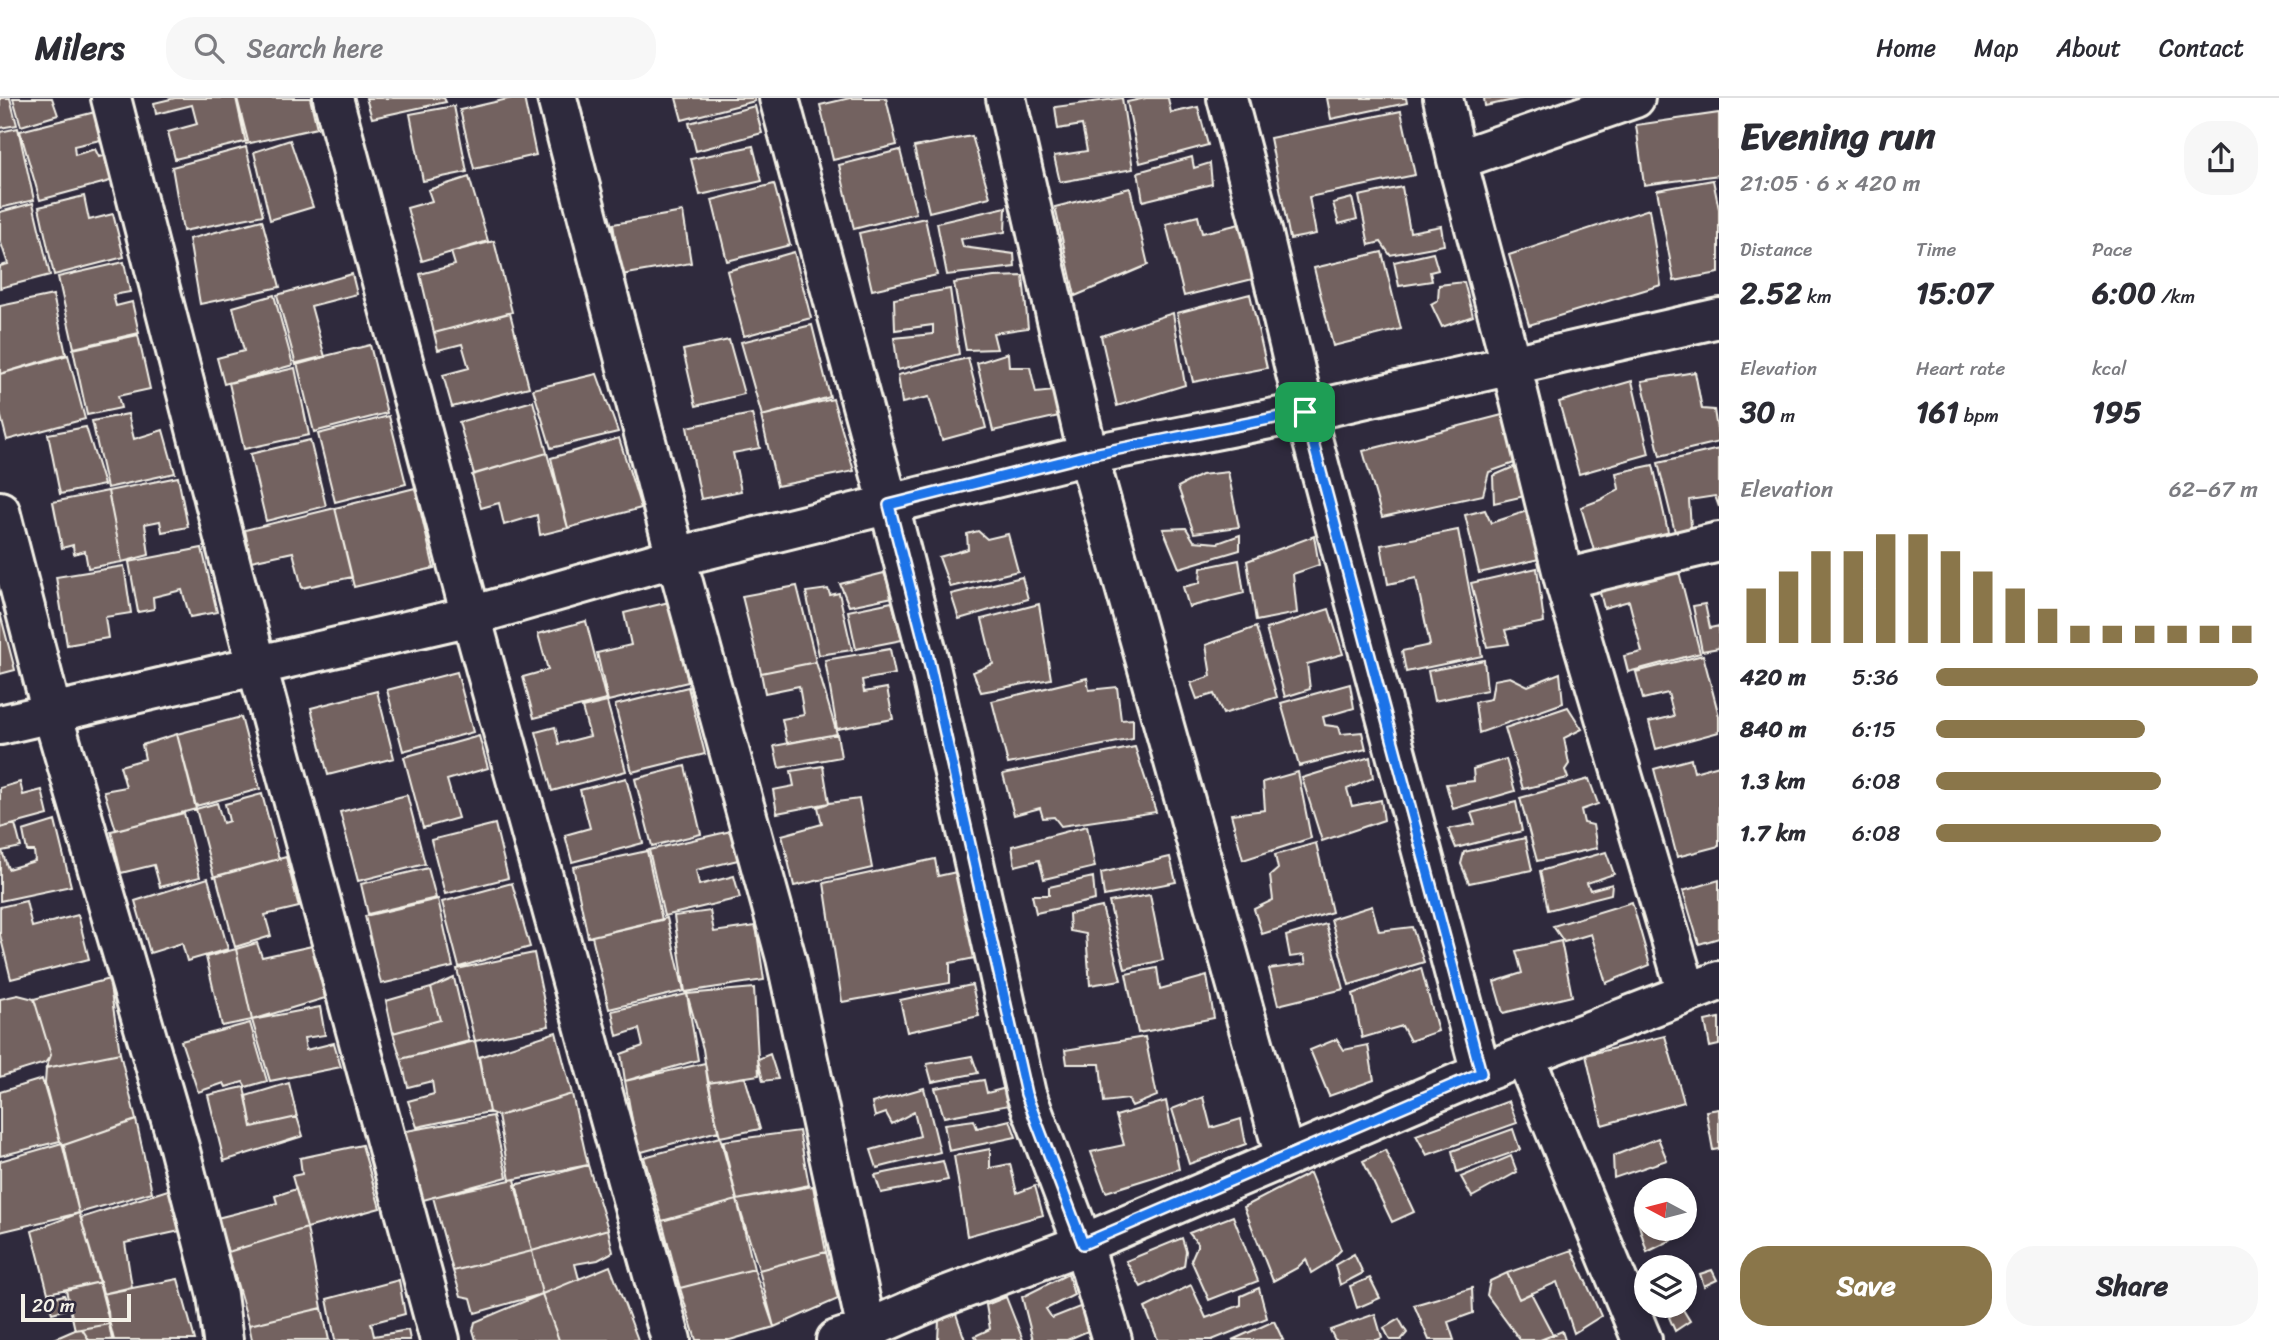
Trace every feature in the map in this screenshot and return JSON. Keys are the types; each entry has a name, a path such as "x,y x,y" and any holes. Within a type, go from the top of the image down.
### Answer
{"street":[{"path":"111,98 257,666 440,1340"},
{"path":"332,98 471,616 671,1340"},
{"path":"557,98 676,557 786,958 857,1337 937,1299 1083,1244 1481,1073 1703,987 1564,579 1443,98"},
{"path":"779,98 930,666 1026,1094 1083,1244 1112,1340"},
{"path":"1006,98 1088,455 1285,1157"},
{"path":"1227,98 1262,230 1305,412 1481,1073"},
{"path":"1457,160 1635,98"},
{"path":"0,725 471,616 676,557 1088,455 1305,412 1719,318"},
{"path":"0,511 52,713 179,1147 217,1295 223,1340"},
{"path":"1564,579 1719,542"},
{"path":"1525,1057 1642,1340"}],"building":[{"path":"0,98 10,98 17,125 0,128"},
{"path":"13,98 52,98 58,115 21,126"},
{"path":"175,98 237,98 248,141 175,159 168,132 197,124 192,105 156,114 154,103"},
{"path":"236,98 310,98 317,128 246,144"},
{"path":"366,98 444,98 446,102 372,118"},
{"path":"512,98 524,98 536,155 474,169 460,110"},
{"path":"676,98 754,98 755,101 682,120"},
{"path":"850,98 886,98 897,145 833,160 820,105"},
{"path":"1122,98 1133,169 1060,182 1054,156 1087,151 1082,125 1058,129 1055,107"},
{"path":"1146,98 1168,98 1171,113 1198,107 1208,145 1140,163 1127,102"},
{"path":"1327,98 1406,98 1407,103 1331,119"},
{"path":"1484,98 1523,98 1485,106"},
{"path":"454,106 467,172 423,181 410,114"},
{"path":"755,106 762,133 696,151 689,123"},
{"path":"103,110 109,138 74,146 75,155 95,149 99,157 112,153 121,178 40,200 20,131"},
{"path":"1401,111 1415,175 1309,197 1316,234 1290,239 1270,138"},
{"path":"1719,113 1719,175 1644,185 1636,125"},
{"path":"18,128 34,200 0,208 0,132"},
{"path":"972,136 990,197 929,212 914,147"},
{"path":"290,140 313,207 270,220 254,152"},
{"path":"753,146 762,181 700,195 691,159"},
{"path":"246,147 263,215 183,231 172,167"},
{"path":"900,150 916,213 854,229 839,165"},
{"path":"1192,157 1194,168 1210,163 1212,184 1143,201 1138,172"},
{"path":"469,177 488,241 422,261 407,208 432,201 428,190"},
{"path":"1713,180 1719,209 1719,273 1674,281 1657,190"},
{"path":"774,184 790,245 727,261 712,200"},
{"path":"1402,187 1410,232 1441,226 1444,245 1390,255 1381,242 1369,245 1359,196"},
{"path":"1130,188 1148,265 1075,296 1055,207"},
{"path":"84,196 89,220 113,214 124,257 54,275 39,207"},
{"path":"1352,198 1357,219 1339,224 1333,203"},
{"path":"33,203 50,275 0,288 0,266 8,264 0,240 0,212"},
{"path":"1006,207 1005,232 961,239 963,247 1014,254 1015,267 947,275 937,223"},
{"path":"1649,209 1661,285 1529,325 1509,255"},
{"path":"683,212 691,263 621,275 613,224"},
{"path":"1198,216 1202,233 1248,222 1261,277 1184,296 1166,224"},
{"path":"925,218 937,275 872,290 859,233"},
{"path":"262,220 280,287 200,304 189,239"},
{"path":"494,241 512,312 434,333 420,274 455,265 451,252"},
{"path":"794,252 811,318 744,336 727,271"},
{"path":"1382,252 1401,329 1333,346 1314,268"},
{"path":"1433,253 1438,270 1430,272 1432,281 1399,286 1394,262"},
{"path":"124,262 130,292 113,295 116,306 132,302 139,333 74,348 58,277"},
{"path":"352,274 357,294 311,306 325,357 296,365 277,295"},
{"path":"1023,276 1028,328 993,333 997,349 966,350 954,283"},
{"path":"1464,282 1473,316 1442,327 1431,304 1438,300 1439,285"},
{"path":"950,289 959,354 898,370 894,338 933,334 933,325 895,330 894,299"},
{"path":"1250,294 1267,368 1193,382 1177,313"},
{"path":"53,295 66,354 0,374 0,306"},
{"path":"274,295 293,365 224,384 217,358 244,351 233,307"},
{"path":"510,313 529,387 452,407 443,375 469,368 462,344 438,350 434,333"},
{"path":"1173,313 1185,385 1117,406 1101,336"},
{"path":"812,325 830,397 762,416 741,342"},
{"path":"138,335 150,389 118,396 121,408 87,415 73,349"},
{"path":"729,340 744,394 696,406 683,350"},
{"path":"370,345 387,413 314,432 297,363"},
{"path":"1008,353 1009,367 1030,367 1036,393 1054,391 1059,416 993,431 977,363"},
{"path":"68,355 85,419 7,440 0,413 0,374"},
{"path":"968,358 986,428 942,440 929,397 902,403 898,375"},
{"path":"295,368 309,435 244,449 229,383"},
{"path":"1695,372 1702,409 1714,410 1719,442 1660,456 1642,381"},
{"path":"597,374 618,432 551,448 533,389"},
{"path":"1632,381 1649,454 1579,474 1559,402"},
{"path":"833,399 854,471 777,486 761,416"},
{"path":"533,401 547,453 474,474 459,422"},
{"path":"128,414 134,439 163,430 175,473 107,488 92,421"},
{"path":"752,414 760,448 733,453 741,491 701,499 687,427"},
{"path":"1506,414 1517,462 1489,472 1483,495 1382,517 1363,451"},
{"path":"389,416 406,484 335,502 318,434"},
{"path":"86,427 104,485 60,494 48,434"},
{"path":"619,438 641,508 568,528 551,458"},
{"path":"310,440 326,506 266,521 250,454"},
{"path":"1719,449 1719,507 1715,496 1689,500 1691,527 1675,532 1658,463"},
{"path":"547,453 568,528 540,535 537,515 504,525 499,503 481,508 472,475"},
{"path":"1518,465 1519,478 1526,476 1529,495 1494,503 1493,476"},
{"path":"1653,465 1669,536 1595,554 1581,507 1619,489 1616,473"},
{"path":"1228,472 1239,527 1194,533 1178,487 1201,475"},
{"path":"178,477 188,527 162,532 160,521 145,524 149,555 122,562 108,491"},
{"path":"415,488 434,568 354,587 335,508"},
{"path":"108,491 122,562 88,568 85,551 74,554 73,545 62,548 53,502"},
{"path":"335,508 352,577 302,588 293,552 251,561 245,530"},
{"path":"1485,510 1491,523 1530,510 1539,559 1479,573 1465,515"},
{"path":"1186,528 1194,541 1218,543 1240,535 1240,550 1179,568 1163,529"},
{"path":"1458,530 1482,656 1406,672 1402,651 1430,645 1416,578 1388,584 1381,545"},
{"path":"978,531 987,539 1008,534 1018,571 950,587 939,557 968,549 967,534"},
{"path":"1314,536 1319,565 1293,574 1297,613 1256,621 1247,561"},
{"path":"202,548 217,612 190,617 182,590 153,597 154,609 138,612 129,562"},
{"path":"1239,560 1244,593 1189,607 1183,587 1200,583 1201,568"},
{"path":"1676,560 1700,653 1628,672 1624,656 1642,652 1629,601 1604,608 1597,581"},
{"path":"124,566 131,613 105,617 108,638 67,645 56,577"},
{"path":"1537,568 1544,622 1505,630 1509,644 1487,647 1471,583"},
{"path":"884,573 893,597 849,606 840,584"},
{"path":"1022,577 1028,599 959,619 951,594"},
{"path":"797,586 816,662 761,673 742,596"},
{"path":"828,589 830,595 839,593 852,650 819,655 806,592"},
{"path":"669,602 688,682 608,701 597,653 631,645 624,613"},
{"path":"892,602 902,640 856,649 848,611"},
{"path":"1039,604 1051,679 981,692 973,672 993,664 982,619"},
{"path":"1705,604 1710,628 1719,626 1719,648 1702,651 1693,606"},
{"path":"1329,609 1343,654 1307,664 1310,689 1285,697 1266,629"},
{"path":"0,613 15,670 0,674"},
{"path":"586,621 606,700 534,718 523,677 548,670 538,634"},
{"path":"1256,627 1277,697 1223,714 1214,694 1197,699 1191,683 1211,676 1206,645"},
{"path":"890,649 895,674 862,680 864,692 887,688 893,719 837,729 825,660"},
{"path":"1703,655 1719,716 1719,732 1656,749 1649,722 1674,716 1668,693 1643,699 1636,672"},
{"path":"1484,660 1487,690 1434,701 1428,671"},
{"path":"816,662 837,734 787,743 782,719 804,715 799,686 765,693 761,673"},
{"path":"457,672 473,732 403,751 387,690"},
{"path":"1560,673 1563,703 1479,733 1475,702 1491,699 1494,680 1510,677 1528,686"},
{"path":"1087,678 1089,690 1117,687 1121,720 1133,719 1133,739 1008,764 992,701"},
{"path":"1350,684 1354,708 1323,717 1325,725 1339,727 1341,734 1362,732 1366,749 1299,766 1281,703"},
{"path":"688,687 705,754 632,772 615,705"},
{"path":"377,691 394,758 328,775 311,708"},
{"path":"607,702 626,771 552,791 536,732 555,727 559,744 590,736 582,708"},
{"path":"1568,707 1582,729 1564,738 1569,764 1565,770 1568,778 1523,789 1505,728"},
{"path":"241,717 260,789 196,806 177,734"},
{"path":"177,734 196,809 116,830 104,791 126,787 120,766 145,759 142,745"},
{"path":"837,734 841,757 779,768 774,746"},
{"path":"479,736 488,768 447,780 458,818 423,828 404,757"},
{"path":"1135,747 1156,812 1061,826 1054,817 1043,818 1040,808 1014,815 1003,774"},
{"path":"1370,757 1373,778 1347,789 1352,806 1381,800 1384,820 1322,841 1302,778"},
{"path":"1506,759 1515,791 1453,809 1446,784 1474,781 1473,769"},
{"path":"1691,759 1694,772 1719,765 1719,846 1677,857 1654,769"},
{"path":"685,766 701,834 652,846 635,779"},
{"path":"823,766 829,803 777,813 773,790 794,786 791,771"},
{"path":"1298,772 1311,838 1243,860 1231,814 1265,810 1263,782"},
{"path":"626,778 643,843 572,862 565,835 590,828 580,790"},
{"path":"1589,779 1598,804 1581,810 1584,823 1593,825 1597,848 1537,861 1520,798"},
{"path":"20,782 23,795 42,790 48,815 0,828 0,788"},
{"path":"262,794 279,859 214,877 196,809 217,803 223,823 229,821 225,804"},
{"path":"407,795 425,864 358,881 340,812"},
{"path":"859,799 872,868 794,886 782,835 822,824 818,807"},
{"path":"1516,802 1522,831 1456,848 1448,829 1475,824 1471,813"},
{"path":"184,813 200,877 160,887 154,865 121,873 111,831"},
{"path":"55,821 71,886 0,901 0,828 15,824 21,847 2,851 8,869 35,861 34,851 27,851 23,831"},
{"path":"495,824 508,878 445,894 431,840"},
{"path":"1087,826 1095,867 1044,879 1039,860 1015,866 1012,846"},
{"path":"731,831 738,860 696,870 699,885 734,876 740,898 664,916 649,850"},
{"path":"1525,838 1532,870 1469,883 1461,864 1464,852"},
{"path":"1316,843 1332,912 1262,934 1254,909 1273,900 1270,876 1278,869 1275,855"},
{"path":"647,851 662,920 588,937 573,867"},
{"path":"1606,852 1614,874 1587,883 1590,890 1612,884 1611,894 1548,910 1540,871"},
{"path":"286,857 299,907 265,915 271,936 235,947 216,876"},
{"path":"1170,857 1176,882 1104,896 1101,873"},
{"path":"935,859 938,876 961,871 975,958 950,963 950,983 842,1002 824,883"},
{"path":"428,868 436,898 368,914 361,884"},
{"path":"1093,877 1095,900 1036,913 1032,895 1049,895 1049,887"},
{"path":"208,878 228,949 187,961 182,943 150,953 135,901"},
{"path":"1719,880 1719,938 1699,944 1683,891"},
{"path":"512,883 530,947 459,967 442,902"},
{"path":"1150,895 1163,960 1125,969 1109,902"},
{"path":"438,899 453,967 381,984 365,916"},
{"path":"26,901 32,927 78,915 89,959 11,979 0,935 0,907"},
{"path":"1632,902 1650,965 1606,983 1591,934 1564,942 1553,926"},
{"path":"1372,906 1379,931 1412,927 1424,962 1349,985 1331,919"},
{"path":"1102,907 1121,980 1090,985 1086,934 1070,931 1069,914"},
{"path":"710,911 714,932 756,926 764,980 685,992 674,916"},
{"path":"667,918 684,991 609,1009 592,936"},
{"path":"1326,924 1344,989 1278,1005 1269,969 1306,964 1304,955 1290,957 1286,936"},
{"path":"1561,941 1572,996 1503,1013 1494,982 1522,973 1516,951"},
{"path":"257,943 262,957 312,946 325,998 252,1020 236,949"},
{"path":"236,949 252,1020 222,1026 206,957"},
{"path":"534,953 549,1026 475,1041 457,969"},
{"path":"1157,968 1160,989 1207,976 1214,1018 1138,1033 1126,974"},
{"path":"1421,968 1438,1031 1410,1041 1402,1026 1362,1038 1353,994"},
{"path":"454,978 469,1041 401,1059 393,1033 440,1020 431,988"},
{"path":"109,979 120,1053 46,1068 51,1055 34,999"},
{"path":"972,985 979,1016 907,1032 900,1000"},
{"path":"431,988 440,1020 393,1033 386,1001"},
{"path":"754,988 759,1075 708,1083 703,1049 687,994"},
{"path":"687,994 698,1060 625,1081 621,1054 643,1046 639,1029 617,1036 612,1011"},
{"path":"18,995 34,999 51,1055 45,1063 0,1077 0,999"},
{"path":"320,1007 325,1035 304,1038 306,1050 334,1043 341,1067 270,1081 252,1020"},
{"path":"1719,1018 1719,1045 1710,1047 1705,1021"},
{"path":"250,1023 267,1081 246,1087 243,1082 226,1087 224,1083 198,1092 181,1041"},
{"path":"556,1032 572,1094 498,1116 489,1112 479,1057"},
{"path":"1665,1036 1684,1102 1602,1125 1586,1055"},
{"path":"1145,1037 1157,1096 1132,1106 1128,1099 1104,1102 1100,1064 1067,1064 1065,1050"},
{"path":"1337,1039 1344,1050 1368,1045 1374,1080 1329,1096 1310,1050"},
{"path":"475,1041 489,1112 417,1127 408,1101 434,1094 432,1081 408,1087 401,1059"},
{"path":"120,1053 136,1120 64,1145 60,1141 45,1084 46,1068"},
{"path":"770,1054 778,1079 763,1081 758,1059"},
{"path":"972,1056 978,1073 932,1082 927,1064"},
{"path":"705,1063 718,1131 638,1153 625,1081"},
{"path":"745,1077 760,1129 720,1137 708,1083"},
{"path":"42,1079 60,1141 0,1156 0,1092"},
{"path":"984,1080 987,1093 1006,1088 1009,1105 944,1117 935,1088"},
{"path":"289,1083 297,1117 252,1127 246,1096"},
{"path":"244,1087 252,1127 297,1117 303,1136 224,1161 208,1095"},
{"path":"924,1088 940,1152 877,1168 871,1150 920,1136 914,1112 892,1124 886,1113 875,1117 872,1103"},
{"path":"572,1094 588,1165 510,1180 498,1116"},
{"path":"1203,1097 1211,1128 1241,1119 1246,1144 1189,1164 1172,1109"},
{"path":"1166,1101 1179,1169 1106,1192 1091,1152 1124,1145 1116,1116"},
{"path":"1509,1101 1517,1123 1427,1155 1416,1135"},
{"path":"1719,1109 1719,1149 1713,1150 1706,1111"},
{"path":"493,1116 507,1177 416,1202 400,1132"},
{"path":"136,1120 152,1192 79,1213 64,1145"},
{"path":"974,1120 977,1128 1010,1120 1016,1137 949,1151 944,1124"},
{"path":"1513,1129 1520,1150 1457,1172 1452,1151"},
{"path":"799,1131 809,1185 737,1200 723,1141"},
{"path":"720,1137 737,1200 662,1221 644,1157"},
{"path":"1658,1138 1667,1160 1614,1178 1613,1156"},
{"path":"62,1143 79,1213 0,1232 0,1161"},
{"path":"362,1145 380,1208 307,1228 292,1176 302,1174 300,1158"},
{"path":"990,1149 990,1168 1010,1164 1017,1193 1035,1186 1043,1215 967,1236 954,1156"},
{"path":"1385,1150 1414,1212 1392,1222 1363,1161"},
{"path":"1511,1156 1517,1172 1472,1197 1461,1177"},
{"path":"943,1161 948,1180 881,1193 875,1175"},
{"path":"588,1165 608,1229 532,1251 515,1185"},
{"path":"1310,1173 1341,1250 1329,1262 1311,1273 1306,1259 1297,1268 1273,1281 1244,1207"},
{"path":"515,1179 532,1251 453,1271 433,1197"},
{"path":"813,1186 826,1252 759,1270 737,1200"},
{"path":"177,1187 189,1229 125,1243 132,1287 102,1294 81,1218"},
{"path":"296,1189 307,1228 228,1252 217,1218 277,1203 275,1196"},
{"path":"737,1200 754,1269 680,1288 662,1221"},
{"path":"79,1213 100,1282 48,1293 32,1231"},
{"path":"1233,1216 1258,1281 1209,1300 1191,1260 1198,1244 1189,1233"},
{"path":"307,1228 322,1308 249,1325 228,1252"},
{"path":"608,1229 613,1252 598,1260 575,1264 579,1279 542,1294 532,1251"},
{"path":"665,1232 668,1246 649,1251 646,1239"},
{"path":"1182,1238 1186,1251 1184,1266 1141,1287 1126,1261"},
{"path":"1644,1241 1670,1241 1647,1252"},
{"path":"1572,1250 1601,1316 1574,1333 1557,1282 1519,1299 1507,1273"},
{"path":"532,1251 542,1294 475,1313 471,1298 461,1296 453,1271"},
{"path":"826,1252 838,1299 774,1327 759,1270"},
{"path":"1354,1254 1363,1273 1340,1285 1335,1265"},
{"path":"610,1266 638,1340 559,1340 542,1294"},
{"path":"754,1269 774,1327 730,1340 696,1340 680,1288"},
{"path":"1712,1270 1717,1280 1704,1286 1700,1274"},
{"path":"1507,1273 1519,1299 1531,1293 1553,1335 1540,1340 1520,1340 1487,1295 1490,1281"},
{"path":"1068,1274 1074,1295 1046,1309 1052,1318 1082,1306 1088,1331 1067,1340 1033,1340 1022,1297"},
{"path":"1370,1278 1380,1298 1357,1308 1350,1286"},
{"path":"178,1279 195,1340 114,1340 102,1294"},
{"path":"399,1280 405,1314 371,1323 374,1336 408,1330 410,1340 335,1340 327,1299"},
{"path":"100,1282 109,1324 75,1330 66,1290"},
{"path":"1191,1285 1206,1318 1241,1305 1241,1296 1259,1288 1267,1318 1212,1340 1158,1340 1145,1308"},
{"path":"1472,1288 1473,1313 1448,1322 1454,1340 1429,1340 1414,1305"},
{"path":"542,1294 559,1340 476,1340 473,1330 475,1322"},
{"path":"64,1295 70,1308 52,1313 47,1299"},
{"path":"1006,1297 1023,1340 977,1340 975,1336 990,1329 986,1305"},
{"path":"322,1308 329,1340 252,1340 249,1325"},
{"path":"956,1314 965,1340 938,1340 939,1320"},
{"path":"1375,1314 1382,1338 1377,1340 1335,1340 1330,1330"},
{"path":"1669,1318 1688,1318 1690,1321 1675,1331"},
{"path":"1399,1319 1407,1333 1401,1340 1390,1340 1384,1328"},
{"path":"1274,1321 1283,1340 1232,1340"},
{"path":"109,1324 112,1340 89,1340 82,1329"},
{"path":"82,1329 89,1340 52,1340 75,1330"},
{"path":"1562,1331 1565,1340 1540,1340 1553,1335"}],"route":[{"path":"1305,412 1481,1073 1083,1244 1026,1094 927,653 889,505 1088,455 1305,412"}]}
